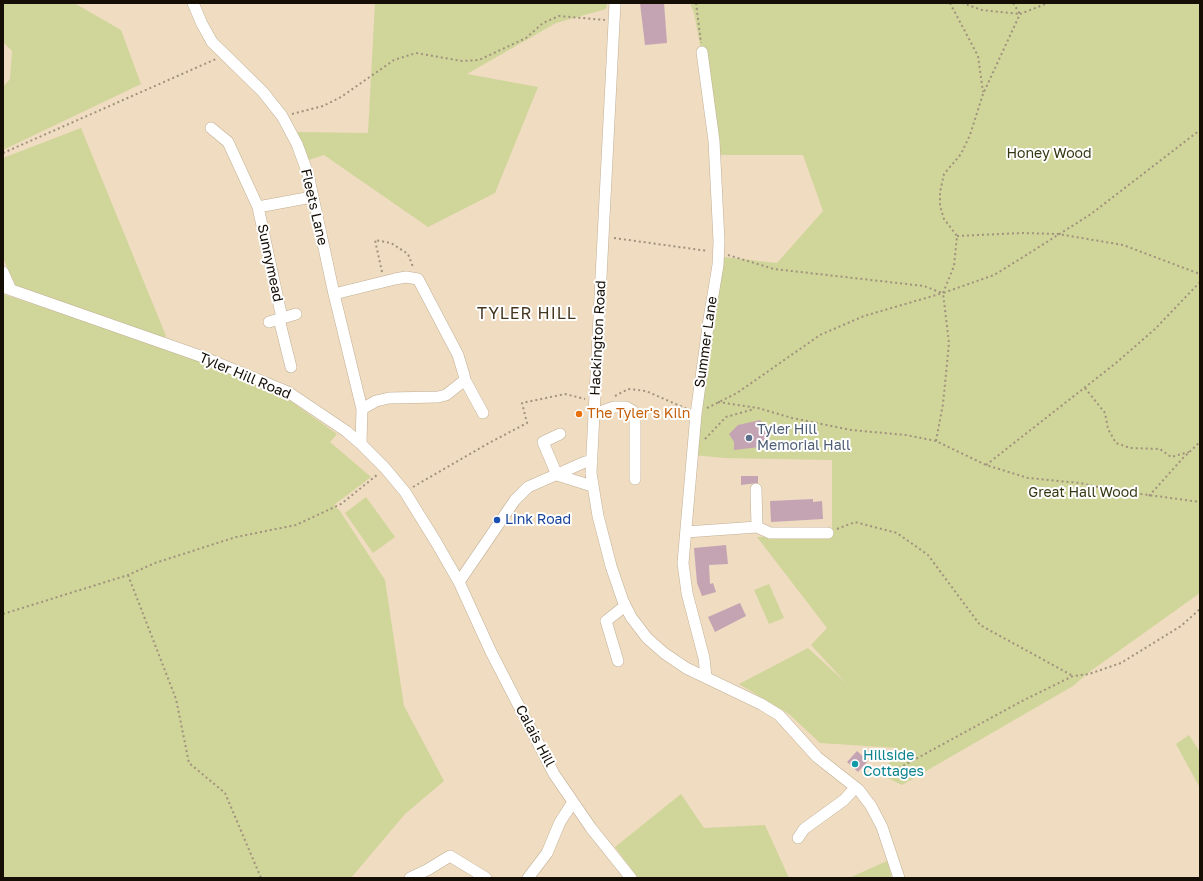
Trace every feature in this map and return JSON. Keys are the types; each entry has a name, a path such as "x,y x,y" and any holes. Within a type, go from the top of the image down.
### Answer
{"street":[{"name":"Fleets Lane","path":"193,3 212,42 227,54 263,92 282,116 297,144 308,174 334,294 362,409 361,444"},
{"name":"Hackington Road","path":"615,3 592,461 592,486 611,566 631,617 653,643 686,668 761,704 779,715 817,757 857,789 871,806 882,827 899,878"},
{"name":"Summer Lane","path":"702,52 714,141 719,252 696,414 683,563 687,593 704,658 706,677"},
{"name":"Sunnymead","path":"211,128 228,142 258,207 277,320 296,314"},
{"name":"Sunnymead","path":"258,207 312,196"},
{"path":"3,272 7,288"},
{"path":"334,294 406,277 418,280 458,355 465,380 483,413"},
{"name":"Tyler Hill Road","path":"7,288 203,357 288,392 346,431 385,468 405,492 459,582"},
{"path":"277,320 291,367"},
{"path":"362,409 376,400 389,398 438,397 446,395 465,380"},
{"path":"594,414 614,407 626,407 633,411 635,418 635,479"},
{"path":"560,434 543,442 557,475 592,486"},
{"path":"459,582 515,500 528,486 585,462 592,461"},
{"path":"756,489 757,527"},
{"path":"686,532 757,527 770,533 828,533"},
{"name":"Calais Hill","path":"459,582 491,652 547,760 591,828 631,878"},
{"path":"618,661 606,621 626,606"},
{"path":"798,838 804,830 857,789"},
{"path":"528,878 547,853 560,822 574,802"},
{"path":"410,878 450,856 486,878"}],"path":[{"path":"696,3 702,52"},
{"path":"950,3 978,56 983,94"},
{"path":"962,3 982,10 1020,14 1048,3"},
{"path":"1013,3 1020,14"},
{"path":"936,441 943,404 949,343 943,293 954,266 958,236 944,219 940,206 940,192 944,174 961,154 970,135 983,94 1020,14"},
{"path":"282,116 305,112 323,106 341,97 394,60 416,54 456,60 479,60 526,38 543,23 559,16 614,20"},
{"path":"3,153 227,54"},
{"path":"1200,130 1090,214 994,275 943,293 864,316 820,335 782,360 737,393 718,402 758,408 792,418 851,430 906,435 936,441 986,465 1028,478 1080,483 1149,496 1200,502"},
{"path":"958,236 1022,233 1058,234 1123,245 1200,274"},
{"path":"603,237 719,252 774,269 924,286 943,293"},
{"path":"384,281 375,240 392,243 408,254 418,280"},
{"path":"986,465 1085,388 1155,329 1200,282"},
{"path":"1085,388 1105,413 1108,429 1116,443 1130,448 1160,449 1171,457 1189,452"},
{"path":"614,397 628,389 646,391 696,414"},
{"path":"405,492 489,443 527,423 522,403 565,394 588,400"},
{"path":"694,450 726,417 755,408"},
{"path":"1149,496 1200,442"},
{"path":"3,614 128,575 155,563 236,537 296,525 341,504 385,468"},
{"path":"828,533 855,522 897,533 928,555 980,625 1073,676"},
{"path":"128,575 176,699 189,763 225,793 261,878"},
{"path":"890,773 1073,676 1089,674 1121,663 1181,626 1200,609"}],"green space":[{"path":"3,3 74,3 121,30 141,84 3,150 3,87 10,79 12,51 3,42"},
{"path":"375,3 607,3 606,9 556,23 467,74 538,87 495,193 428,227 324,155 309,160 297,132 368,133"},
{"path":"690,3 1200,3 1200,593 1092,670 1073,686 902,785 882,775 898,748 820,743 789,714 739,684 808,648 846,683 811,645 827,628 757,537 832,536 832,460 725,458 693,455 723,257 777,263 823,211 803,155 721,155 694,13"},
{"path":"81,128 166,336 160,342 19,293 3,258 3,158"},
{"path":"3,294 202,360 282,395 337,434 330,442 371,477 334,505 340,511 385,580 404,706 444,781 405,814 351,878 3,878"},
{"path":"366,497 395,537 373,553 345,513"},
{"path":"769,584 784,618 769,624 754,590"},
{"path":"1189,735 1200,752 1200,788 1176,744"},
{"path":"681,794 704,828 765,825 789,878 638,878 615,847"},
{"path":"887,861 892,878 849,878"}],"building":[{"path":"640,3 664,3 667,43 645,45"},
{"name":"Tyler Hill Memorial Hall","path":"760,420 764,424 769,446 734,450 734,442 729,434 738,425"},
{"path":"741,476 758,476 758,483 741,485"},
{"path":"813,499 813,502 822,501 823,519 771,522 770,501"},
{"path":"726,545 728,564 709,565 710,584 713,583 716,592 702,596 697,583 694,548"},
{"path":"740,603 746,616 715,632 708,617"},
{"path":"857,751 868,761 858,772 847,762"}],"place":[{"name":"The Tyler's Kiln","path":"579,414"},
{"name":"Tyler Hill Memorial Hall","path":"749,438"},
{"name":"Link Road","path":"497,520"},
{"name":"Hillside Cottages","path":"855,764"}],"district":[{"name":"TYLER HILL","path":"527,314"}],"park label":[{"name":"Honey Wood","path":"1049,154"},
{"name":"Great Hall Wood","path":"1083,493"}]}
